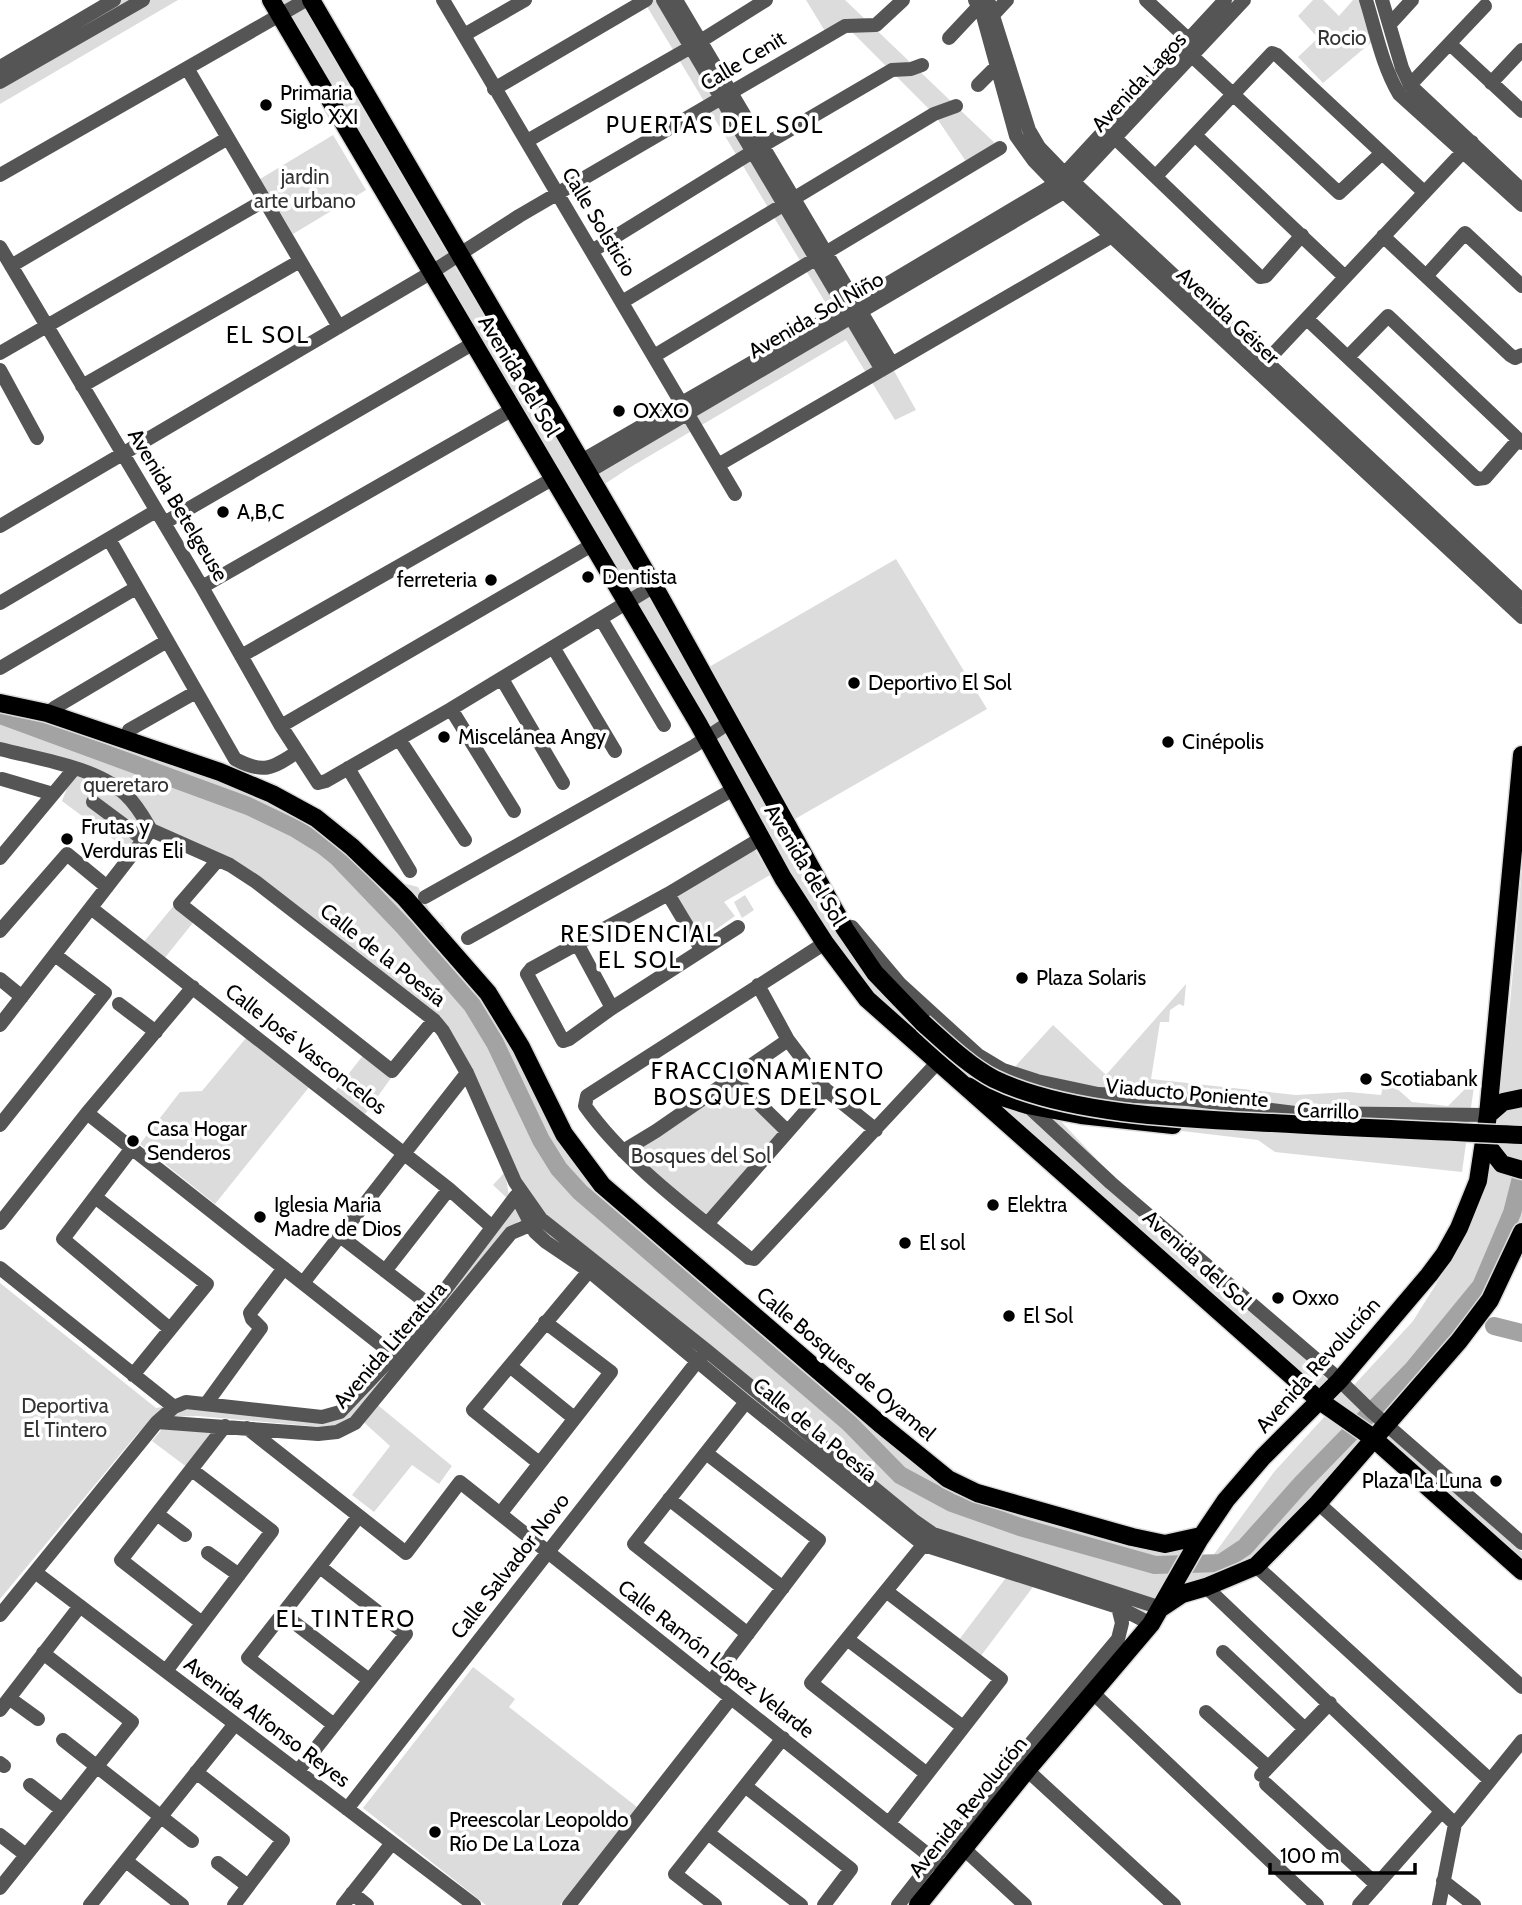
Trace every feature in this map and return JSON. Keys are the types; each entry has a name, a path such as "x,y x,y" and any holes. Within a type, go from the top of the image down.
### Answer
{"main road":[{"name":"Avenida del Sol","path":"311,0 654,586 845,929 886,987"},
{"name":"Avenida del Sol","path":"275,8 706,737 760,839 825,943 867,999 1320,1401 1373,1438 1522,1571"},
{"name":"Calle Bosques de Oyamel","path":"0,702 47,713 220,772 272,794 316,818 387,879 488,993 521,1047 564,1134 602,1185 948,1479 977,1493 1132,1537 1165,1544 1200,1538"},
{"path":"1488,1115 1522,755"},
{"path":"1511,863 1518,875 1514,924 1517,931 1522,933"},
{"name":"Viaducto Poniente","path":"886,987 943,1042 992,1078 1023,1090 1083,1105 1187,1119 1522,1135"},
{"name":"Carrillo","path":"965,1086 1027,1105 1148,1124 1305,1134 1484,1140"},
{"path":"1488,1115 1503,1102 1522,1098"},
{"name":"Avenida Revolución","path":"918,1905 940,1864 963,1849 1151,1624 1175,1579 1226,1500 1257,1464 1320,1401 1344,1385 1444,1255 1459,1228 1478,1181 1488,1115"},
{"path":"1484,1140 1502,1164 1522,1170"},
{"name":"Avenida Revolución","path":"1161,1608 1182,1594 1256,1566 1318,1503 1459,1341 1490,1300 1522,1232"}],"street":[{"path":"0,67 114,0"},
{"path":"0,82 143,0"},
{"path":"0,175 187,68 275,8 306,0"},
{"name":"Calle Solsticio","path":"443,0 734,494"},
{"path":"464,36 525,0"},
{"path":"494,89 646,0"},
{"path":"663,0 696,44"},
{"path":"676,0 696,44 887,367"},
{"path":"527,141 696,44 766,0"},
{"name":"Calle Cenit","path":"0,526 845,26 876,24 903,0"},
{"path":"992,22 1007,0"},
{"path":"1146,0 1189,40"},
{"path":"1366,0 1382,58 1399,94 1522,190"},
{"path":"1382,0 1402,68 1410,85 1522,205"},
{"path":"1390,24 1412,0"},
{"path":"949,38 980,2"},
{"name":"Avenida Géiser","path":"980,2 992,22 1016,111"},
{"name":"Avenida Lagos","path":"1065,183 1115,138 1189,40 1233,2"},
{"name":"Avenida Lagos","path":"1065,183 1155,87 1192,56 1233,2"},
{"path":"1410,85 1485,6"},
{"name":"Avenida Géiser","path":"992,22 996,67 1016,111 1065,183 1112,236 1267,361 1348,449"},
{"path":"1450,44 1522,111"},
{"path":"1491,83 1522,50"},
{"path":"1156,176 1272,53 1424,192"},
{"path":"1192,56 1339,193 1382,153"},
{"path":"592,251 892,70 911,69 922,65"},
{"path":"978,85 996,67"},
{"path":"187,68 339,327"},
{"path":"622,302 934,114 956,106"},
{"path":"1196,136 1345,277"},
{"path":"11,266 228,138"},
{"path":"1115,138 1264,278 1302,235"},
{"path":"1256,373 1468,147"},
{"path":"654,356 1000,148"},
{"name":"Avenida Géiser","path":"1065,183 1176,286 1256,373 1522,600"},
{"name":"Avenida Sol Niño","path":"584,466 854,311 1065,183"},
{"path":"0,353 265,200"},
{"path":"1427,275 1465,233 1522,286"},
{"path":"718,466 1112,236"},
{"path":"1383,236 1519,356"},
{"name":"Avenida Betelgeuse","path":"0,247 314,779 320,783 348,768"},
{"path":"82,386 300,261"},
{"path":"1307,319 1477,479 1482,480 1520,441 1388,316 1348,357"},
{"path":"0,603 109,539 160,517 474,343"},
{"path":"0,370 37,438"},
{"path":"202,587 513,409"},
{"path":"241,656 554,478"},
{"name":"Avenida Géiser","path":"1431,523 1522,617"},
{"path":"109,539 234,759 266,769 276,767 298,752"},
{"path":"281,726 592,545"},
{"path":"410,871 348,768 502,679 654,586"},
{"path":"0,668 136,588"},
{"path":"601,619 664,725"},
{"path":"54,708 166,641"},
{"path":"553,647 615,751"},
{"path":"502,679 564,783"},
{"path":"129,730 196,692"},
{"path":"451,709 514,811"},
{"path":"425,897 730,722"},
{"path":"400,739 465,840"},
{"path":"0,749 74,769 116,786 138,808 148,835 0,1025"},
{"path":"0,858 74,769"},
{"path":"2,779 53,794"},
{"path":"468,938 734,789"},
{"name":"Calle de la Poesía","path":"93,802 148,835 218,859 256,882 434,1020 467,1073 518,1191 546,1242 702,1355 746,1402 929,1539 1118,1607 1151,1624"},
{"path":"738,927 564,1041 527,974 531,969 668,894 760,839"},
{"path":"0,931 66,854 107,887"},
{"path":"218,859 180,904 393,1071 434,1020"},
{"path":"668,894 701,949"},
{"name":"Avenida del Sol","path":"828,895 909,993 978,1055 1003,1070 1037,1081 1098,1094 1188,1099 1295,1113 1488,1115"},
{"name":"Calle José Vasconcelos","path":"91,908 404,1153 492,1227"},
{"path":"825,943 587,1096 584,1102 587,1109 622,1151 707,1224 749,1258 754,1259 937,1063"},
{"path":"578,945 612,1008"},
{"path":"0,1125 105,993 55,955"},
{"path":"0,979 22,997"},
{"path":"758,985 788,1040 825,1089 876,1130"},
{"path":"0,1223 87,1113 193,987"},
{"path":"119,1004 156,1032"},
{"path":"622,1151 656,1131 788,1040"},
{"path":"303,1283 467,1073"},
{"path":"732,1077 787,1131"},
{"path":"707,1224 825,1089"},
{"name":"Avenida del Sol","path":"1027,1105 1111,1183 1522,1544"},
{"path":"87,1113 394,1355"},
{"path":"132,1149 63,1239 170,1329"},
{"path":"385,1271 449,1189"},
{"name":"Avenida Literatura","path":"174,1407 186,1402 322,1417 340,1412 394,1355 518,1191"},
{"path":"95,1197 206,1284 132,1375"},
{"name":"Calle de la Poesía","path":"536,1222 913,1520 929,1539 1161,1608"},
{"name":"Avenida Literatura","path":"157,1422 318,1434 337,1432 355,1423 512,1233 536,1222"},
{"path":"340,1236 432,1307"},
{"path":"0,1268 174,1407 157,1422 0,1615"},
{"path":"206,1404 261,1328 250,1316 252,1308 284,1268"},
{"path":"539,1463 473,1410 589,1271"},
{"path":"500,1514 611,1372 545,1322"},
{"name":"Calle Salvador Novo","path":"347,1809 702,1355"},
{"path":"510,1366 574,1418"},
{"path":"746,1402 634,1544 748,1633"},
{"path":"202,1623 121,1560 225,1426"},
{"path":"247,1428 359,1516 248,1658 334,1725"},
{"path":"706,1453 819,1540 711,1682"},
{"path":"166,1671 272,1531 192,1470"},
{"name":"Calle Ramón López Velarde","path":"359,1516 406,1553 460,1482 940,1864"},
{"path":"670,1499 783,1588"},
{"path":"1318,1503 1522,1687"},
{"path":"157,1514 185,1535"},
{"path":"927,1774 811,1683 929,1539"},
{"path":"208,1553 239,1575"},
{"path":"298,1771 405,1634 320,1566"},
{"path":"1256,1566 1490,1780"},
{"name":"Avenida Alfonso Reyes","path":"35,1572 474,1905"},
{"path":"1206,1587 1455,1824"},
{"path":"886,1591 1001,1679 889,1824"},
{"path":"38,1719 4,1704 80,1606"},
{"name":"Avenida Revolución","path":"898,1905 940,1864 1118,1639 1122,1623 1118,1607"},
{"path":"283,1614 369,1680"},
{"path":"847,1639 963,1727"},
{"path":"1223,1652 1305,1729"},
{"path":"0,1888 132,1723 43,1653"},
{"path":"1093,1693 1317,1905"},
{"path":"569,1905 732,1698"},
{"path":"1265,1775 1330,1703"},
{"path":"1206,1712 1265,1775 1377,1885"},
{"path":"90,1905 235,1724"},
{"path":"715,1905 675,1874 783,1738"},
{"path":"63,1740 192,1841"},
{"path":"1438,1905 1455,1824 1522,1741"},
{"path":"1027,1770 1174,1905"},
{"path":"196,1772 283,1840 234,1905"},
{"path":"30,1785 62,1810"},
{"path":"746,1786 851,1870 824,1905"},
{"path":"1359,1905 1441,1812"},
{"path":"708,1833 801,1905"},
{"path":"0,1835 26,1855"},
{"path":"367,1905 347,1899 393,1843"},
{"path":"963,1849 1025,1905"},
{"path":"126,1861 182,1905"},
{"path":"218,1863 248,1886"},
{"path":"1443,1881 1474,1905"}],"green space":[{"path":"113,0 178,0 0,104 0,69"},
{"path":"276,0 305,0 329,51 574,464 831,312 643,0 677,0 856,303 1055,184 1225,0 1244,0 1088,168 860,310 916,410 895,420 846,340 591,493 697,674 896,559 987,709 788,823 858,946 943,1026 1012,1070 1053,1025 1106,1075 1186,984 1184,1006 1179,1004 1170,1010 1169,1022 1160,1022 1151,1079 1296,1095 1349,1092 1381,1095 1385,1078 1412,1102 1448,1106 1475,1079 1462,1172 1275,1152 1258,1140 1056,1116 1182,1250 1345,1395 1413,1321 1465,1238 1485,1176 1510,1004 1522,868 1522,1240 1504,1285 1386,1431 1522,1552 1522,1562 1379,1439 1256,1566 1147,1606 1145,1613 1039,1579 977,1661 955,1645 1011,1571 927,1541 545,1234 519,1221 507,1230 374,1402 452,1466 439,1484 412,1465 374,1512 352,1495 390,1446 358,1417 333,1428 197,1416 156,1417 138,1433 0,1599 0,1283 156,1408 178,1404 333,1418 511,1202 493,1185 505,1172 509,1196 947,1539 541,1219 434,1020 255,882 152,830 133,854 62,801 74,770 0,750 0,701 54,708 129,730 206,767 272,794 387,879 418,887 430,911 428,925 442,922 541,1087 618,1208 846,1395 923,1471 1035,1510 1212,1557 1274,1472 1336,1404 961,1082 835,953"},
{"path":"806,0 845,0 1000,148 969,166 934,114 846,26 828,36"},
{"name":"Rocio","path":"1313,0 1323,0 1339,16 1353,0 1362,0 1374,40 1323,83 1298,57 1318,38 1298,16"},
{"name":"jardin arte urbano","path":"333,135 366,190 293,234 260,179"},
{"path":"755,850 770,875 724,902 735,916 697,943 670,896"},
{"path":"745,895 754,910 742,918 734,902"},
{"path":"176,903 196,919 163,960 142,944"},
{"path":"246,1038 310,1086 215,1204 140,1144 180,1092 202,1091"},
{"path":"365,1053 394,1074 365,1114 335,1091"},
{"name":"Bosques del Sol","path":"732,1077 787,1131 707,1224 623,1151"},
{"path":"162,1429 217,1430 188,1468 152,1441"},
{"path":"473,1667 515,1699 509,1707 637,1807 560,1905 486,1905 363,1808"}],"waterway":[{"path":"0,715 248,806 322,845 337,857 404,927 472,1005 495,1043 541,1140 559,1169 580,1192 849,1423 900,1475 952,1503 1020,1527 1155,1565 1221,1563 1245,1547 1302,1483 1413,1369 1481,1286 1512,1213 1522,1174"},
{"path":"1494,1326 1522,1333"}],"place":[{"name":"Primaria Siglo XXI","path":"266,105"},
{"name":"OXXO","path":"619,411"},
{"name":"A,B,C","path":"223,512"},
{"name":"Dentista","path":"588,577"},
{"name":"ferreteria","path":"491,580"},
{"name":"Deportivo El Sol","path":"854,683"},
{"name":"Miscelánea Angy","path":"444,737"},
{"name":"Cinépolis","path":"1168,742"},
{"name":"Frutas y Verduras Eli","path":"67,839"},
{"name":"Plaza Solaris","path":"1022,978"},
{"name":"Scotiabank","path":"1366,1079"},
{"name":"Casa Hogar Senderos","path":"133,1141"},
{"name":"Elektra","path":"993,1205"},
{"name":"Iglesia Maria Madre de Dios","path":"260,1217"},
{"name":"El sol","path":"905,1243"},
{"name":"Oxxo","path":"1278,1298"},
{"name":"El Sol","path":"1009,1316"},
{"name":"Plaza La Luna","path":"1496,1481"},
{"name":"Preescolar Leopoldo Río De La Loza","path":"435,1832"}],"district":[{"name":"PUERTAS DEL SOL","path":"715,125"},
{"name":"EL SOL","path":"268,335"},
{"name":"RESIDENCIAL EL SOL","path":"640,947"},
{"name":"FRACCIONAMIENTO BOSQUES DEL SOL","path":"768,1084"},
{"name":"EL TINTERO","path":"346,1619"}],"park label":[{"name":"queretaro","path":"126,785"},
{"name":"Deportiva El Tintero","path":"65,1418"}]}
